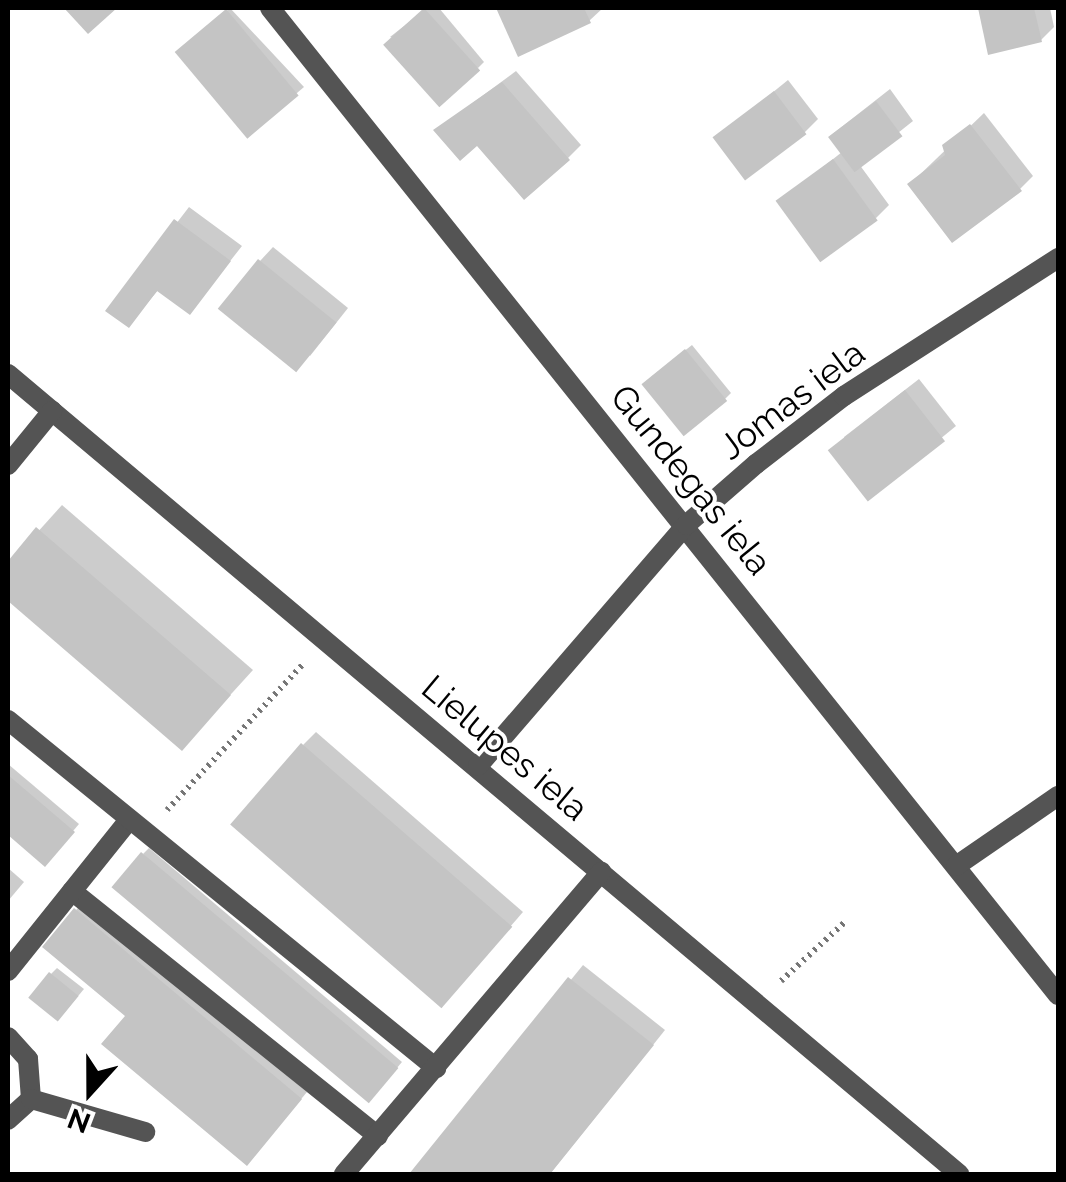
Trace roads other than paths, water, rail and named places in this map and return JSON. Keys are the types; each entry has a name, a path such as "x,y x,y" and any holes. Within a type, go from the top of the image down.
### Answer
{"street":[{"name":"Gundegas iela","path":"270,8 1058,995"},
{"name":"Jomas iela","path":"478,766 686,525 844,396 1058,258"},
{"name":"Lielupes iela","path":"8,374 959,1174"},
{"path":"8,465 52,411"},
{"path":"8,720 436,1068"},
{"path":"956,866 1058,796"},
{"path":"8,971 72,891 138,826"},
{"path":"344,1174 601,872"},
{"path":"72,891 378,1136"},
{"path":"8,1037 28,1060 32,1098"},
{"path":"8,1120 32,1098"},
{"path":"32,1098 145,1132"}]}
